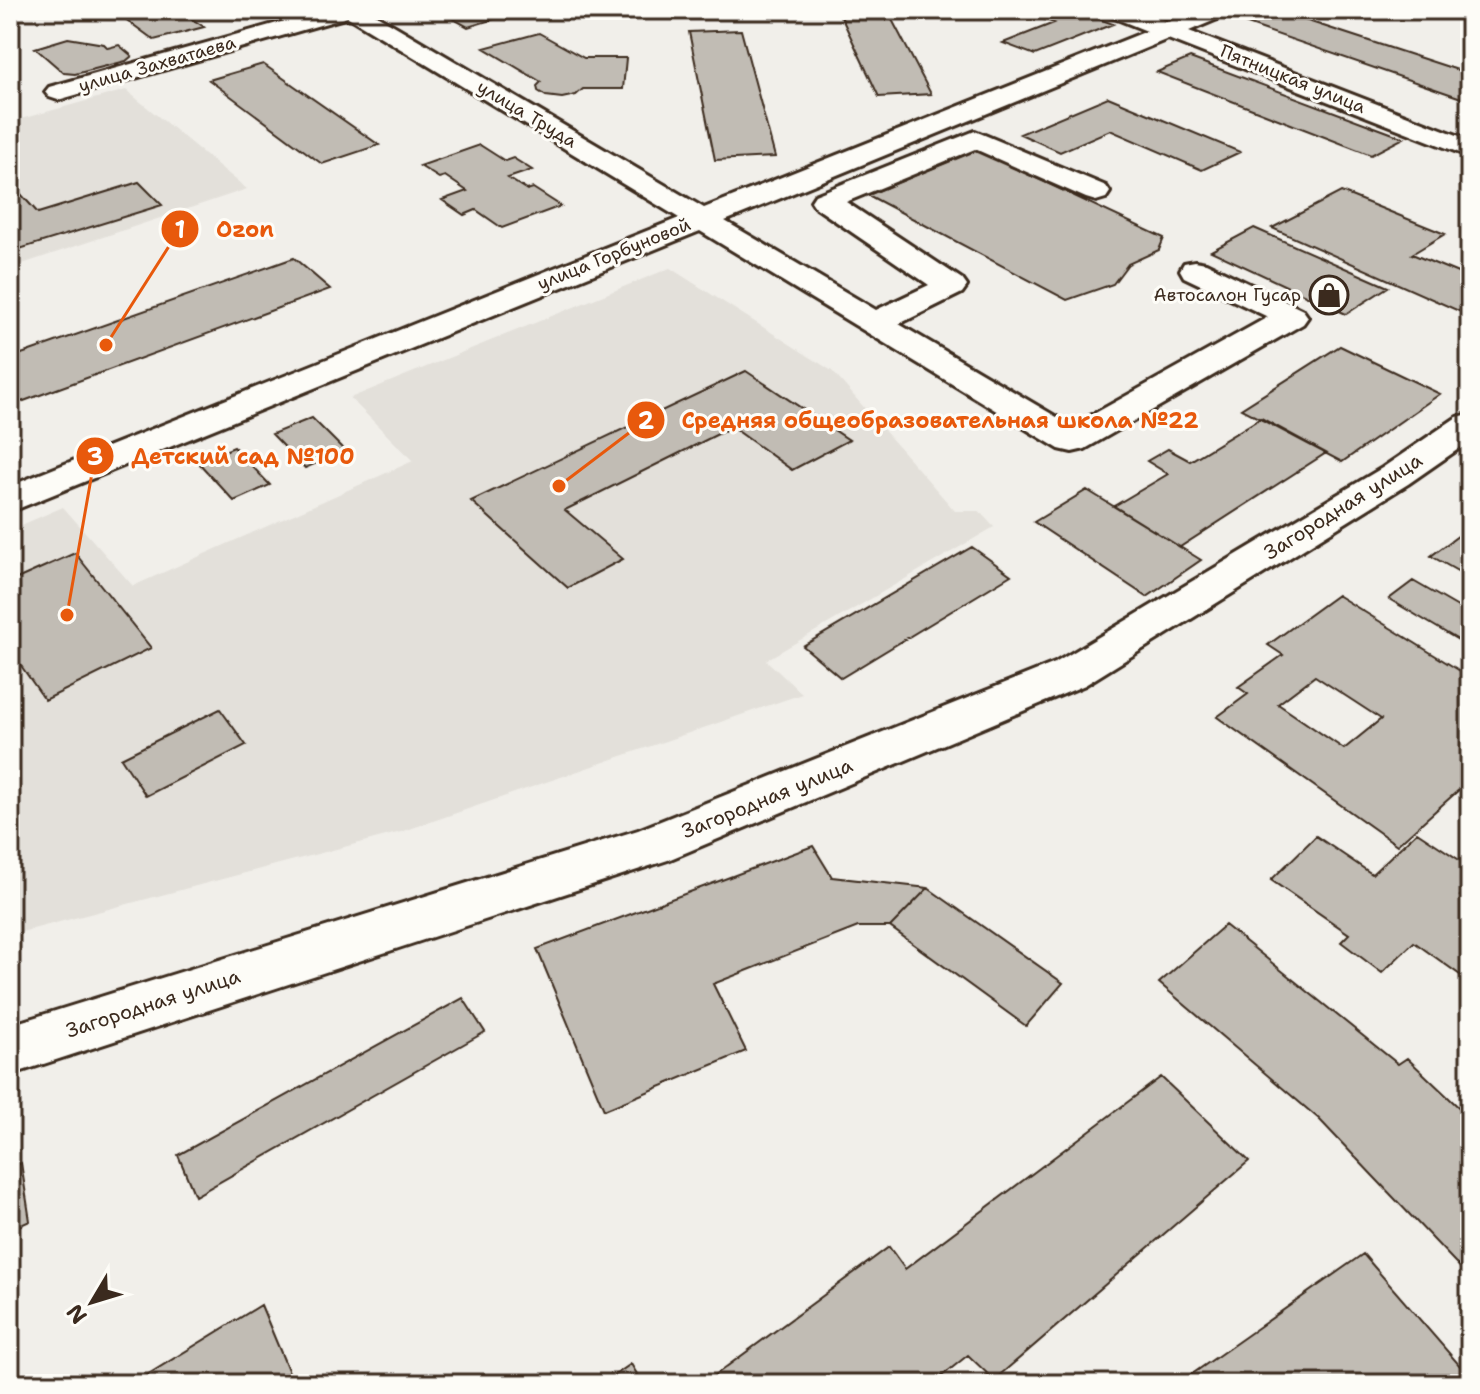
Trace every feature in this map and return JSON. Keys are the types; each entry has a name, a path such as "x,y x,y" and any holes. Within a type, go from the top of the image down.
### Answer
{"street":[{"name":"улица Захватаева","path":"58,92 351,10"},
{"name":"улица Труда","path":"351,10 1072,441 1292,317 1195,270"},
{"name":"Пятницкая улица","path":"1115,10 1470,149"},
{"name":"улица Горбуновой","path":"10,500 1219,10"},
{"path":"875,323 951,286 825,201 975,139 1096,192"},
{"name":"Загородная улица","path":"10,1050 651,846 1070,674 1395,476 1470,425"}],"shaded area":[{"path":"126,90 247,189 10,268 10,122"},
{"path":"670,268 832,371 955,511 979,511 994,527 766,660 802,694 401,832 10,935 10,530 63,507 133,586 413,461 350,398"}],"building":[{"path":"113,10 179,10 204,27 154,40"},
{"path":"441,10 524,10 468,27"},
{"path":"838,10 887,10 931,94 879,97"},
{"path":"1043,10 1075,10 1113,24 1035,55 1003,43 1054,23 1031,15"},
{"path":"1243,10 1327,10 1305,20 1470,74 1470,101 1227,17"},
{"path":"741,30 775,157 715,160 689,32"},
{"path":"539,33 584,58 626,58 623,89 583,89 576,95 562,98 546,96 538,91 537,86 541,82 484,48"},
{"path":"68,38 104,44 108,48 119,45 132,56 126,61 75,74 64,73 35,48"},
{"path":"1190,58 1404,138 1371,155 1157,72"},
{"path":"263,64 379,145 322,164 209,80"},
{"path":"1108,97 1240,152 1202,170 1110,130 1060,152 1020,134"},
{"path":"480,145 505,161 513,158 532,170 508,178 527,190 533,188 561,206 502,228 476,210 464,215 442,200 467,191 445,176 439,178 420,166"},
{"path":"976,150 1164,238 1159,250 1128,264 1113,284 1067,300 868,195"},
{"path":"10,182 38,213 139,182 162,205 10,252"},
{"path":"1341,192 1445,234 1412,254 1470,278 1470,316 1272,228"},
{"path":"1254,228 1388,287 1346,314 1211,251"},
{"path":"294,258 330,289 10,406 10,358"},
{"path":"1340,346 1440,394 1342,462 1241,409"},
{"path":"746,371 849,440 792,470 732,427 565,510 623,559 568,588 471,501"},
{"path":"312,418 345,451 305,468 272,434"},
{"path":"1261,418 1326,453 1180,547 1114,506 1168,474 1147,461 1168,449 1190,461"},
{"path":"234,447 270,485 234,501 198,462"},
{"path":"1087,490 1201,560 1147,597 1034,522"},
{"path":"1470,527 1470,578 1431,556"},
{"path":"972,547 1011,575 841,678 803,646"},
{"path":"75,553 151,648 45,700 10,650 10,582"},
{"path":"1413,581 1470,614 1470,647 1389,599"},
{"path":"1337,595 1470,677 1470,780 1397,845 1217,717 1248,694 1238,687 1283,655 1268,645","holes":["1315,676 1381,719 1344,749 1278,704"]},
{"path":"220,709 246,745 146,796 121,758"},
{"path":"1417,832 1470,867 1470,886 1460,896 1470,903 1470,982 1414,942 1382,973 1341,942 1349,934 1271,880 1316,836 1372,874"},
{"path":"813,846 832,877 928,888 890,927 858,927 713,984 746,1051 604,1110 537,949"},
{"path":"928,888 1063,983 1026,1026 890,927"},
{"path":"1225,925 1398,1064 1407,1058 1470,1118 1470,1278 1319,1119 1159,983"},
{"path":"463,998 485,1032 195,1196 178,1155"},
{"path":"1161,1077 1249,1161 994,1380 968,1355 932,1384 703,1384 889,1247 905,1269"},
{"path":"21,1163 30,1221 10,1230 10,1168"},
{"path":"1363,1254 1468,1375 1456,1384 1178,1384"},
{"path":"261,1305 294,1384 134,1383"},
{"path":"631,1364 643,1384 602,1384"}],"place":[{"name":"Автосалон Гусар","path":"1329,295"},
{"name":"Ozon","path":"106,345"},
{"name":"Средняя общеобразовательная школа №22","path":"559,486"},
{"name":"Детский сад №100","path":"67,615"}]}
